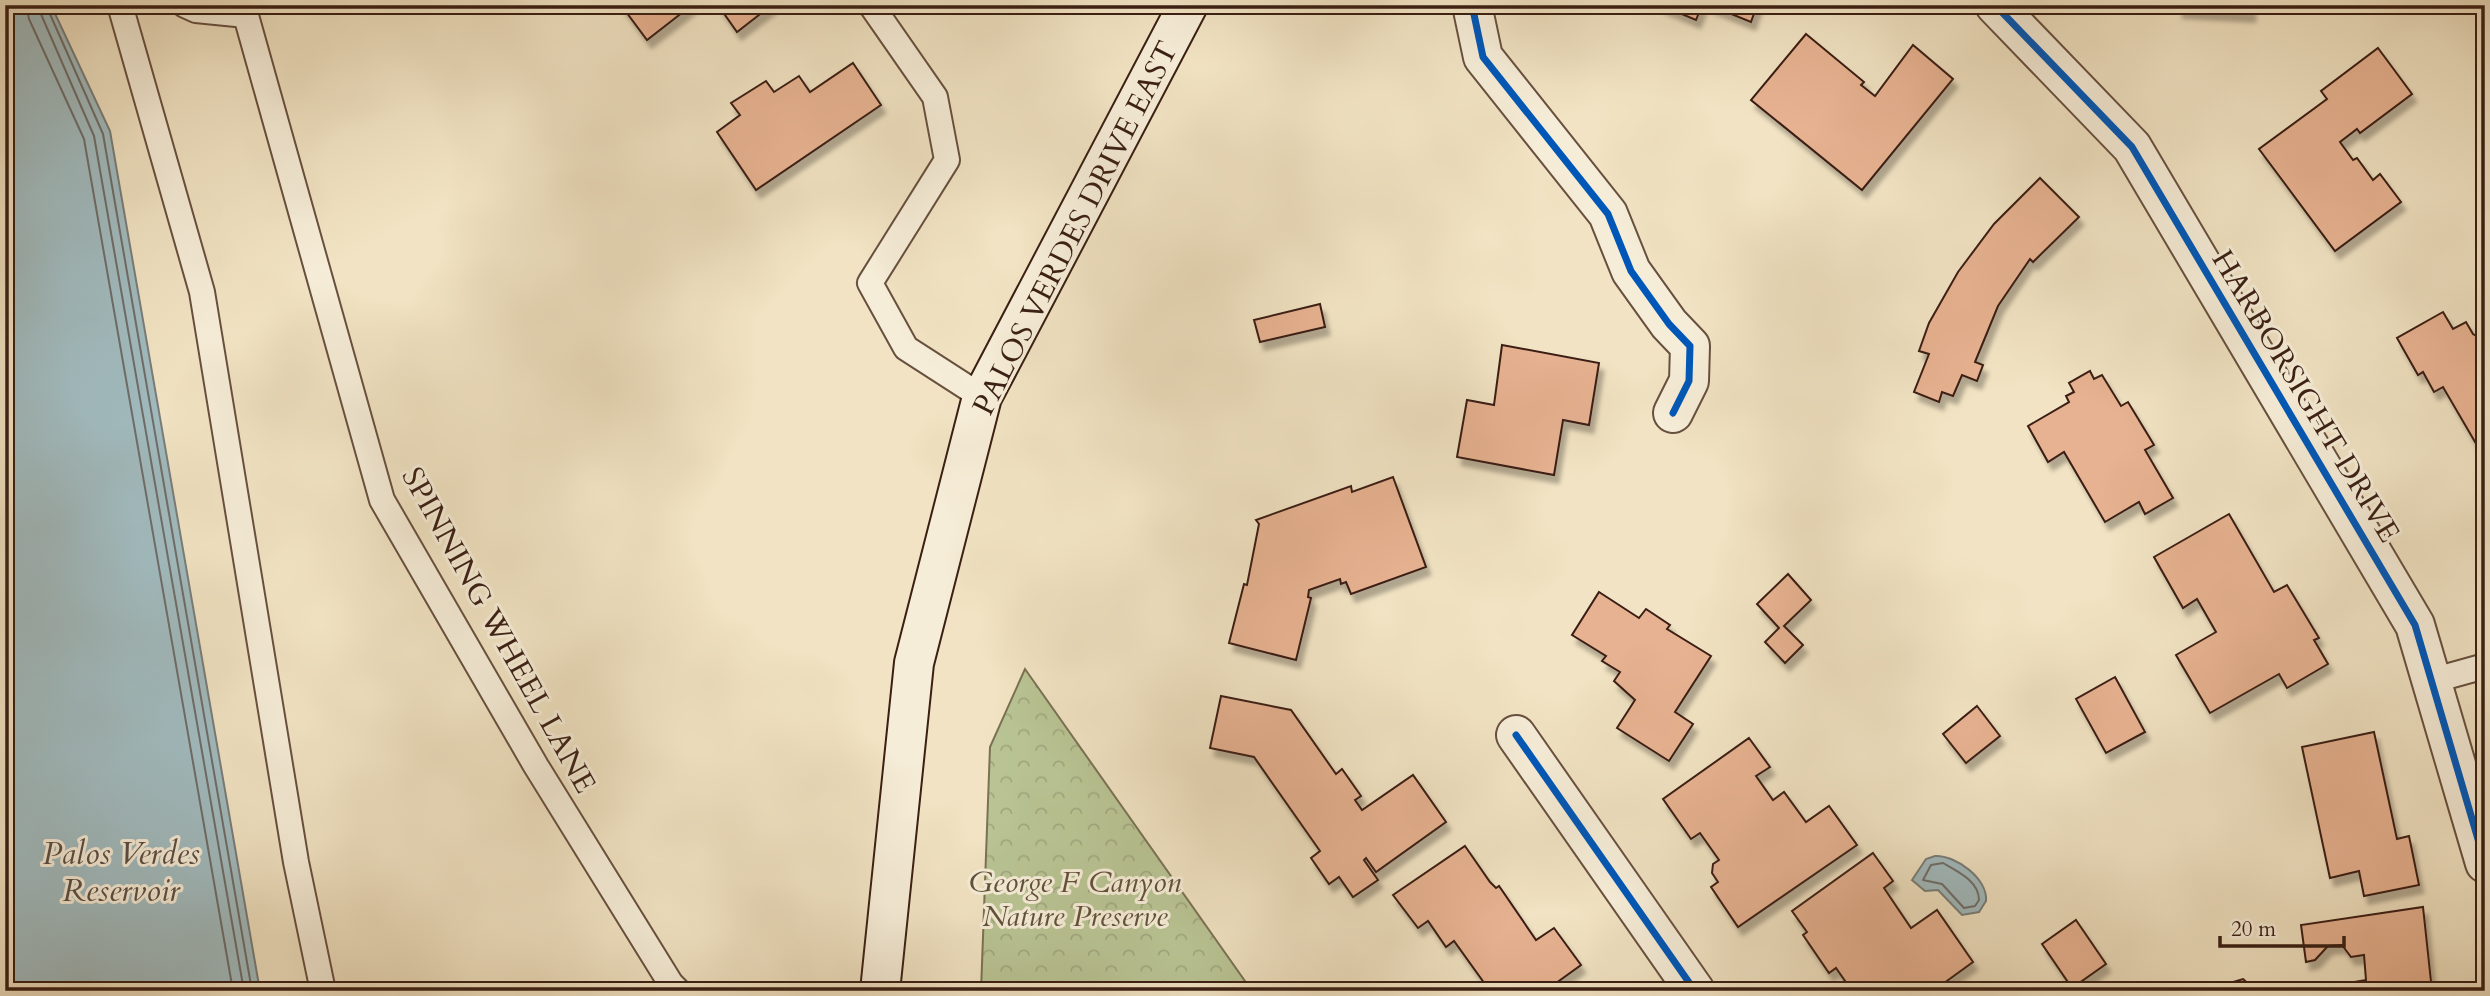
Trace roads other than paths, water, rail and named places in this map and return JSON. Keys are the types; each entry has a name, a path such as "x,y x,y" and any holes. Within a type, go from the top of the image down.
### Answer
{"street":[{"name":"PALOS VERDES DRIVE EAST","path":"880,991 914,663 982,397 1188,5"},
{"path":"1472,5 1483,57 1608,214 1631,271 1669,324 1690,346 1689,381 1673,412"},
{"name":"HARBORSIGHT DRIVE","path":"1995,5 2132,147 2415,625 2485,863"},
{"path":"1516,735 1695,991"}],"lane":[{"path":"120,5 202,292 296,862 323,991"},
{"path":"185,5 196,10 245,10"},
{"path":"871,5 935,97 947,160 870,282 906,348 982,397"},
{"name":"SPINNING WHEEL LANE","path":"245,10 382,500 536,766 671,984 678,991"},
{"path":"2431,681 2485,666"}],"water":[{"name":"Palos Verdes Reservoir","path":"5,5 51,5 110,131 260,991 5,991"},
{"path":"1935,856 1961,864 1976,877 1982,885 1986,901 1979,912 1962,915 1938,890 1925,891 1912,880 1926,859"}],"park label":[{"name":"George F Canyon Nature Preserve","path":"1075,899"}]}
